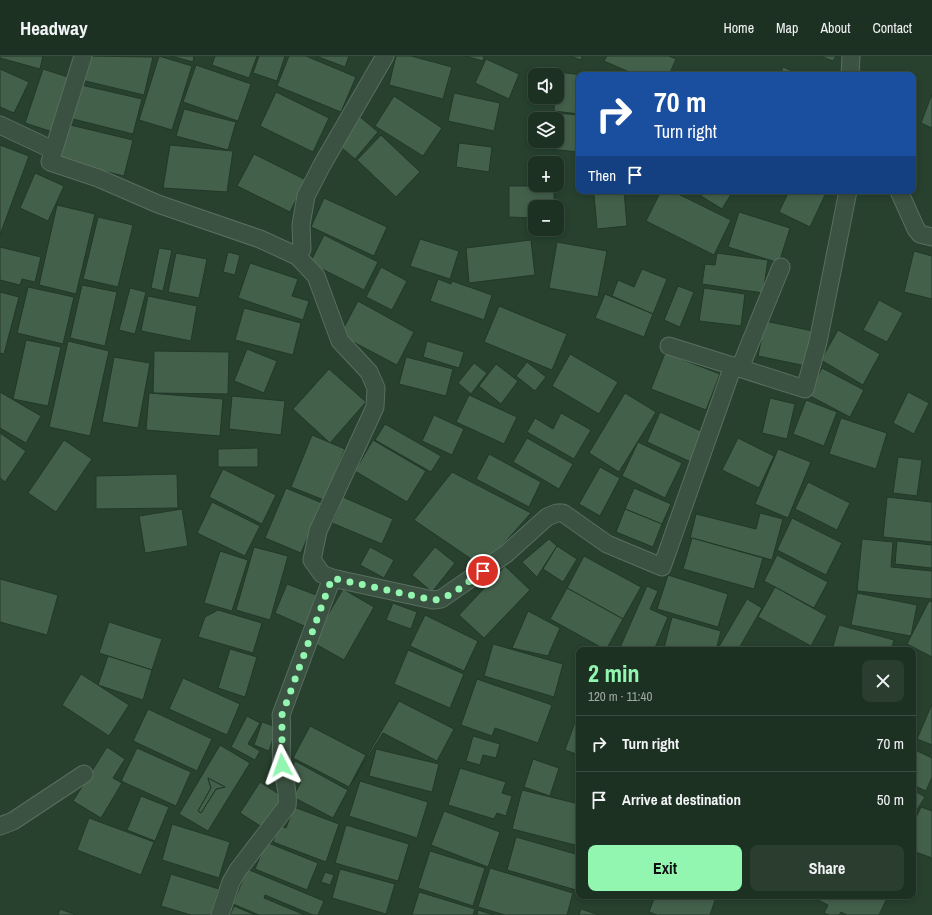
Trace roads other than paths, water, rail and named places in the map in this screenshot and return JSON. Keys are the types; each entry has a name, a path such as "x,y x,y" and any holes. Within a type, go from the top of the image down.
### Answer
{"street":[{"path":"83,56 50,162 98,178 158,204 260,239 297,256 316,276 340,341 369,372 376,388 375,407 318,531 314,544 312,560 322,574 332,578 433,600 441,599 500,558 529,535 547,517 557,513 563,513 607,544 662,567 736,367 781,267"},
{"path":"297,256 302,249 301,226 306,196 322,165 385,56"},
{"path":"850,72 851,56"},
{"path":"0,125 53,150"},
{"path":"669,346 805,389 815,355 847,194"},
{"path":"900,194 916,229 920,234 932,237"},
{"path":"220,915 231,882 238,870 287,806 288,797 281,744 283,727 282,715 332,578"},
{"path":"0,826 13,821 84,774"}]}
